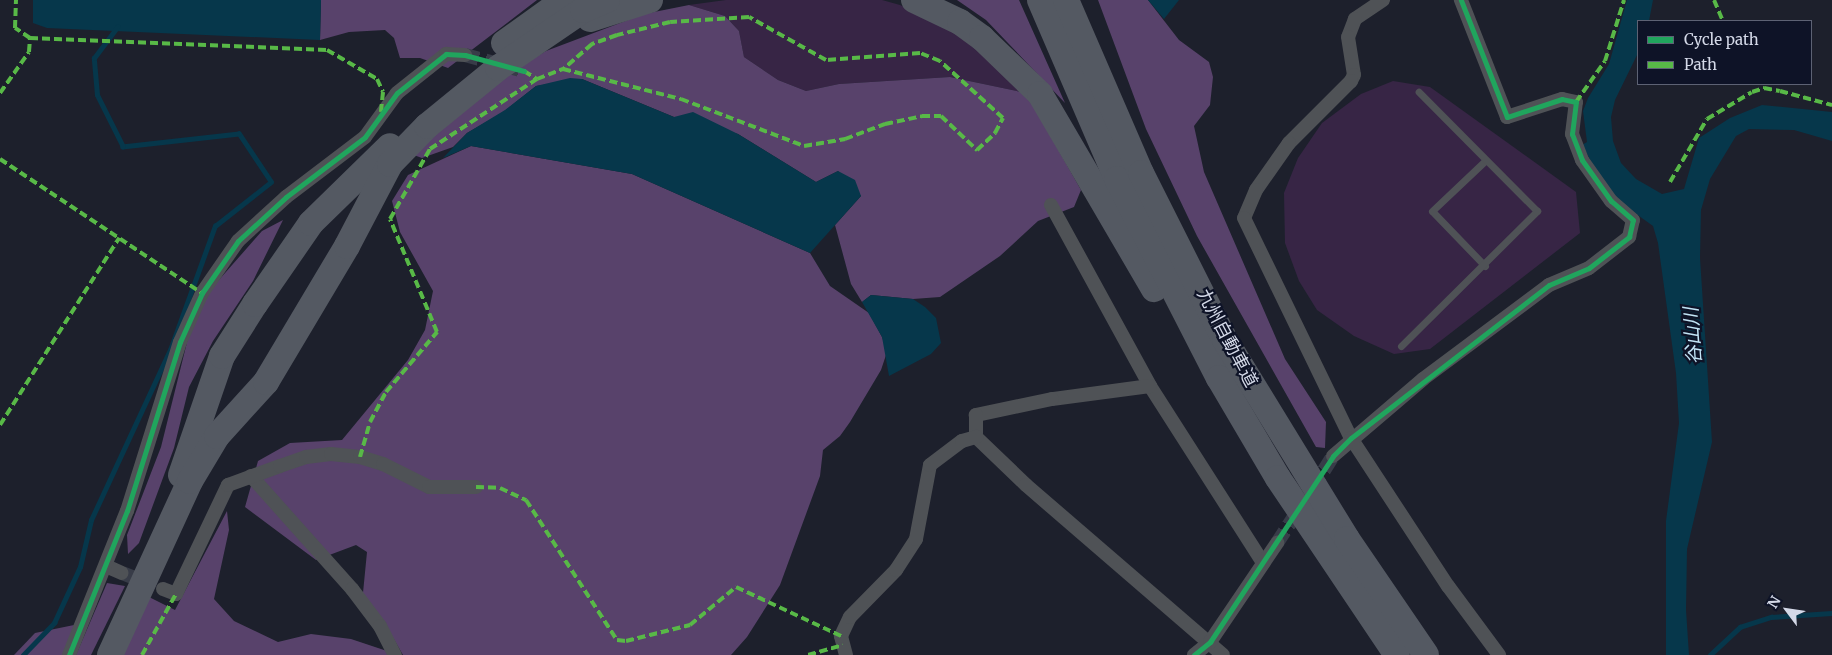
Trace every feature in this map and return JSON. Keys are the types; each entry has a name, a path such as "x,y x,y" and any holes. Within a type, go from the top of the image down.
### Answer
{"highway":[{"path":"110,655 190,481 217,436 266,382 347,246 390,164 463,95 583,10 607,0"},
{"path":"547,35 650,0"},
{"path":"914,0 960,22 982,38 1040,94 1078,155 1188,349 1278,478"},
{"name":"九州自動車道","path":"1040,0 1117,179 1219,378 1278,478 1397,655"},
{"name":"九州自動車道","path":"1066,0 1141,173 1225,340 1347,539 1426,655"},
{"path":"102,655 180,478 222,356 306,231 421,113 480,61 564,2"}],"street":[{"path":"1384,0 1354,19 1348,37 1354,74 1351,81 1289,143 1256,190 1244,218 1352,438 1448,586 1499,655"},
{"path":"1333,456 1352,438 1549,286 1589,268 1629,236 1633,220 1611,201 1582,160 1572,134 1576,102 1562,99 1507,117 1460,0"},
{"path":"70,655 106,566 163,403 180,342 202,293 233,248 286,197 365,137 397,93 446,54 466,55"},
{"path":"1051,205 1150,386 1263,563"},
{"path":"1150,386 1052,400 976,415 976,436 1026,486 1224,655"},
{"path":"846,655 841,636 850,617 896,570 916,539 930,465 962,441 976,436"},
{"path":"162,589 176,594 228,485 306,457 331,454 360,457 384,464 429,487 476,487"},
{"path":"251,476 352,589 380,626 395,655"},
{"path":"1194,655 1210,642 1277,543"},
{"path":"106,566 122,573"}],"lane":[{"path":"1401,346 1485,266 1537,211 1419,92"},
{"path":"1485,266 1432,211 1486,160"}],"shaded area":[{"path":"321,0 537,0 448,68 420,58 400,58 394,38 385,30 349,32 320,40"},
{"path":"726,0 882,0 900,5 948,28 992,61 1026,93 950,77 839,84 806,91 778,80 744,57 739,31 725,16 689,5"},
{"path":"957,0 1019,0 1065,103 986,20"},
{"path":"1098,0 1148,0 1179,40 1209,62 1213,77 1210,105 1194,126 1204,172 1285,359 1326,422 1325,448 1316,447 1197,236 1146,129"},
{"path":"689,5 725,16 739,31 744,57 778,80 806,91 839,84 950,77 1026,93 1081,190 1074,207 1038,221 1000,256 940,297 913,299 871,295 862,302 851,284 835,225 861,196 838,171 816,182 738,134 674,117 582,79 536,86 502,113 467,133 453,147 422,158 411,154 492,83 546,51 644,14"},
{"path":"1393,81 1430,87 1576,192 1580,233 1430,349 1394,354 1354,336 1317,310 1299,281 1285,243 1284,193 1298,158 1322,123 1361,94"},
{"path":"471,146 632,174 810,253 830,286 869,313 882,337 887,352 881,370 840,436 823,450 820,476 780,585 747,637 731,655 403,655 388,629 362,603 367,552 356,545 316,560 245,507 258,461 290,443 342,440 408,360 425,330 433,291 400,232 392,201 408,175"},
{"path":"283,220 253,281 213,341 189,387 174,448 139,543 128,554 127,535 161,447 196,306 262,231"},
{"path":"227,511 229,530 214,599 234,621 278,642 311,634 351,639 387,651 390,655 123,655 145,595 175,610"},
{"path":"107,583 125,586 91,655 76,655"},
{"path":"74,625 64,655 14,655 35,633"}],"water":[{"path":"33,0 321,0 320,40 47,28 33,23"},
{"path":"1148,0 1179,0 1164,19"},
{"name":"谷山川","path":"1627,0 1653,0 1649,20 1637,20 1637,55 1615,100 1611,117 1613,141 1621,163 1636,179 1662,194 1684,189 1699,138 1730,118 1762,105 1832,112 1832,141 1794,130 1749,129 1736,136 1710,179 1701,210 1700,258 1712,442 1687,549 1686,610 1689,655 1666,655 1666,521 1679,423 1676,373 1658,243 1653,226 1628,208 1604,185 1582,145 1587,142 1583,111 1588,98 1609,64"},
{"path":"570,78 582,79 674,117 693,112 738,134 816,182 838,171 855,180 861,196 810,253 632,174 471,146 443,158 467,133 505,110 536,86"},
{"path":"871,295 913,299 925,307 936,318 941,343 931,354 889,376 882,337 862,302"}],"waterway":[{"path":"23,655 54,623 80,567 91,520 170,350 215,226 271,182 239,134 123,147 97,95 94,58 117,27"},
{"path":"1710,655 1740,627 1771,617 1832,613"}],"tunnel":[{"path":"465,55 524,71"},
{"path":"1313,488 1333,456"},
{"path":"1277,543 1301,506"},
{"path":"122,573 163,589"}],"marked path":[{"path":"0,93 29,52 30,38 15,28 16,0"},
{"path":"1576,102 1605,61 1624,0"},
{"path":"1714,0 1723,20"},
{"path":"524,71 537,79 563,69 681,99 804,146 845,139 885,124 922,116 941,116 977,150 995,133 1003,118 940,61 920,53 826,60 749,17 670,22 617,35 592,44 563,69"},
{"path":"30,38 327,50 377,79 383,92 381,112"},
{"path":"360,457 370,422 386,392 437,332 390,219 430,149 537,79"},
{"path":"1670,182 1707,119 1752,92 1764,88 1832,105"},
{"path":"0,159 202,293"},
{"path":"0,425 119,238"},
{"path":"476,487 500,488 526,500 617,640 626,641 690,625 736,587 841,636"},
{"path":"142,655 176,594"},
{"path":"808,655 843,645"}],"cycle path":[{"path":"1194,655 1210,642 1333,456 1351,438 1549,285 1589,268 1629,237 1633,220 1611,201 1582,160 1572,134 1576,102 1562,99 1507,117 1461,0"},
{"path":"69,655 127,511 180,342 202,293 238,241 286,197 365,137 397,93 446,54 465,55 524,71"}]}
